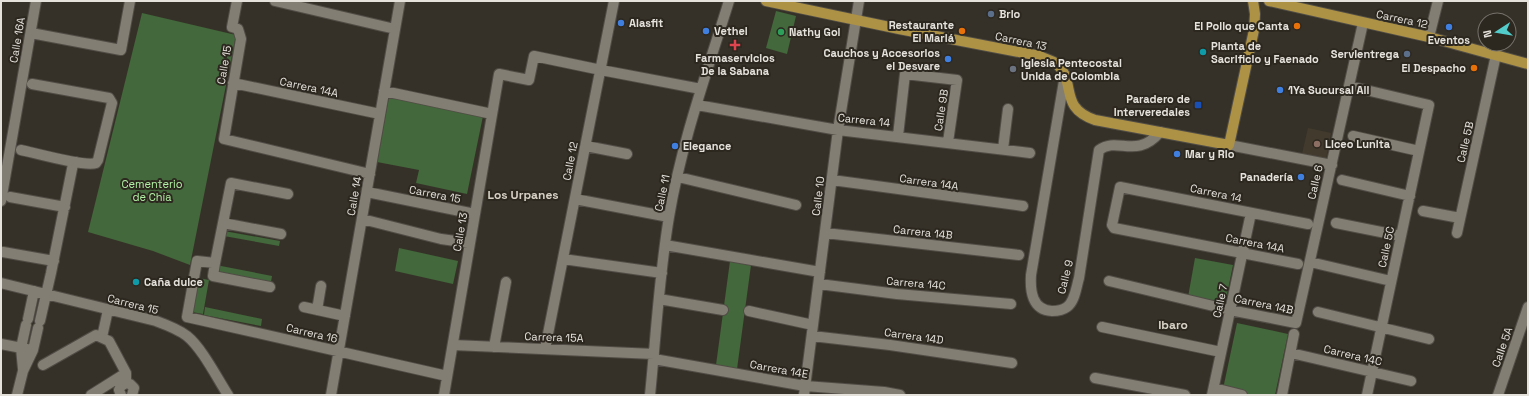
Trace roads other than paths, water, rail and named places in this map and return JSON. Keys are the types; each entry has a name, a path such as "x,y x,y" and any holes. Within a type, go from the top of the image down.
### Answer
{"main road":[{"name":"Carrera 13","path":"766,1 1040,56 1057,64 1065,75 1071,101 1082,114 1095,120 1229,145"},
{"path":"1229,145 1254,30 1255,14 1253,1"},
{"name":"Carrera 12","path":"1269,1 1429,37 1528,64"}],"street":[{"name":"Calle 16A","path":"5,199 36,1"},
{"path":"31,32 121,50 130,1"},
{"name":"Calle 15","path":"237,1 232,27 238,29 241,34 241,39 224,139 370,174"},
{"path":"275,1 395,29"},
{"name":"Calle 14","path":"331,395 400,1"},
{"name":"Calle 12","path":"545,349 614,1"},
{"name":"Calle 11","path":"650,395 659,299 669,217 701,89 729,1"},
{"name":"Calle 10","path":"805,391 838,130 859,1"},
{"path":"1429,37 1438,1"},
{"name":"Calle 6","path":"1296,323 1363,23"},
{"name":"Calle 13","path":"444,395 499,74 529,80 534,56 601,70"},
{"name":"Calle 5B","path":"1457,233 1496,56"},
{"path":"601,70 701,89"},
{"name":"Calle 9B","path":"898,136 905,74 957,80 948,142"},
{"name":"Calle 9","path":"1065,75 1031,275 1030,286 1034,302 1041,308 1050,311 1058,311 1067,307 1074,298 1079,278 1099,150 1107,146 1116,145 1129,147 1140,146 1148,143 1160,132"},
{"name":"Carrera 14A","path":"233,83 380,114"},
{"path":"21,150 76,162 96,163 112,103 111,99 109,98 32,84"},
{"name":"Calle 5C","path":"1349,86 1429,104 1367,395"},
{"path":"384,91 492,114"},
{"name":"Carrera 14","path":"697,105 838,130 1030,153"},
{"path":"1003,149 1008,109"},
{"path":"1353,136 1419,151"},
{"name":"Carrera 13","path":"1229,145 1332,165"},
{"path":"586,146 627,154"},
{"path":"17,395 23,372 33,350 54,260 73,164 76,162"},
{"path":"678,177 796,205"},
{"name":"Carrera 14A","path":"832,180 1023,206"},
{"path":"1342,180 1410,196"},
{"path":"270,287 213,276 215,264 231,183 288,194"},
{"name":"Carrera 14","path":"1113,227 1120,187 1308,224"},
{"name":"Carrera 15","path":"367,192 475,214"},
{"path":"5,199 65,207"},
{"path":"575,199 669,217"},
{"path":"1423,211 1460,218"},
{"name":"Calle 7","path":"1213,392 1251,213"},
{"path":"362,219 441,239 470,244"},
{"path":"224,223 281,234"},
{"path":"1336,223 1401,236"},
{"name":"Carrera 14A","path":"1113,227 1298,264"},
{"name":"Carrera 14B","path":"825,233 1019,255"},
{"path":"666,245 820,272"},
{"path":"3,252 54,260"},
{"path":"563,259 662,273"},
{"path":"176,329 186,317 197,260 215,264"},
{"path":"1310,262 1391,281"},
{"name":"Carrera 14B","path":"1109,281 1230,310 1296,323"},
{"path":"494,347 506,282"},
{"name":"Carrera 15","path":"1,283 156,321 176,329 188,337 197,347 228,395"},
{"name":"Carrera 14C","path":"819,284 897,294 1011,304"},
{"path":"317,310 321,286"},
{"path":"23,372 21,348 34,291"},
{"path":"659,299 723,310"},
{"path":"304,307 345,316"},
{"name":"Calle 5A","path":"1498,395 1528,307"},
{"path":"102,337 108,310"},
{"path":"749,311 813,325"},
{"path":"1318,312 1429,339"},
{"name":"Carrera 16","path":"186,317 447,376"},
{"path":"1102,327 1221,352"},
{"path":"1282,395 1294,334"},
{"path":"43,365 96,335 109,341 126,378 134,388 133,395"},
{"name":"Carrera 14D","path":"812,336 890,345 1012,363"},
{"path":"1,344 33,350"},
{"name":"Carrera 15A","path":"453,345 654,356"},
{"name":"Carrera 14C","path":"1291,352 1411,381"},
{"name":"Carrera 14E","path":"654,356 805,391 884,392 900,395"},
{"path":"91,395 126,378"},
{"path":"121,395 121,386 126,378"},
{"path":"1095,378 1185,395"},
{"path":"1213,392 1242,395"}],"place":[{"name":"Brio","path":"991,14"},
{"name":"Alasfit","path":"621,23"},
{"name":"El Pollo que Canta","path":"1297,26"},
{"name":"Eventos","path":"1449,27"},
{"name":"Vethel","path":"706,31"},
{"name":"Restaurante El Mariá","path":"962,31"},
{"name":"Nathy Gol","path":"781,32"},
{"name":"Farmaservicios De la Sabana","path":"735,45"},
{"name":"Planta de Sacrificio y Faenado","path":"1203,52"},
{"name":"Servientrega","path":"1407,54"},
{"name":"Cauchos y Accesorios el Desvare","path":"948,59"},
{"name":"El Despacho","path":"1474,68"},
{"name":"Iglesia Pentecostal Unida de Colombia","path":"1013,69"},
{"name":"1Ya Sucursal Ali","path":"1280,90"},
{"name":"Paradero de Interveredales","path":"1198,105"},
{"name":"Liceo Lunita","path":"1317,144"},
{"name":"Elegance","path":"675,146"},
{"name":"Mar y Rio","path":"1177,154"},
{"name":"Panadería","path":"1301,177"},
{"name":"Caña dulce","path":"136,282"}],"district":[{"name":"Los Urpanes","path":"523,195"},
{"name":"Ibaro","path":"1173,325"}],"park label":[{"name":"Cementerio de Chía","path":"152,190"}]}
